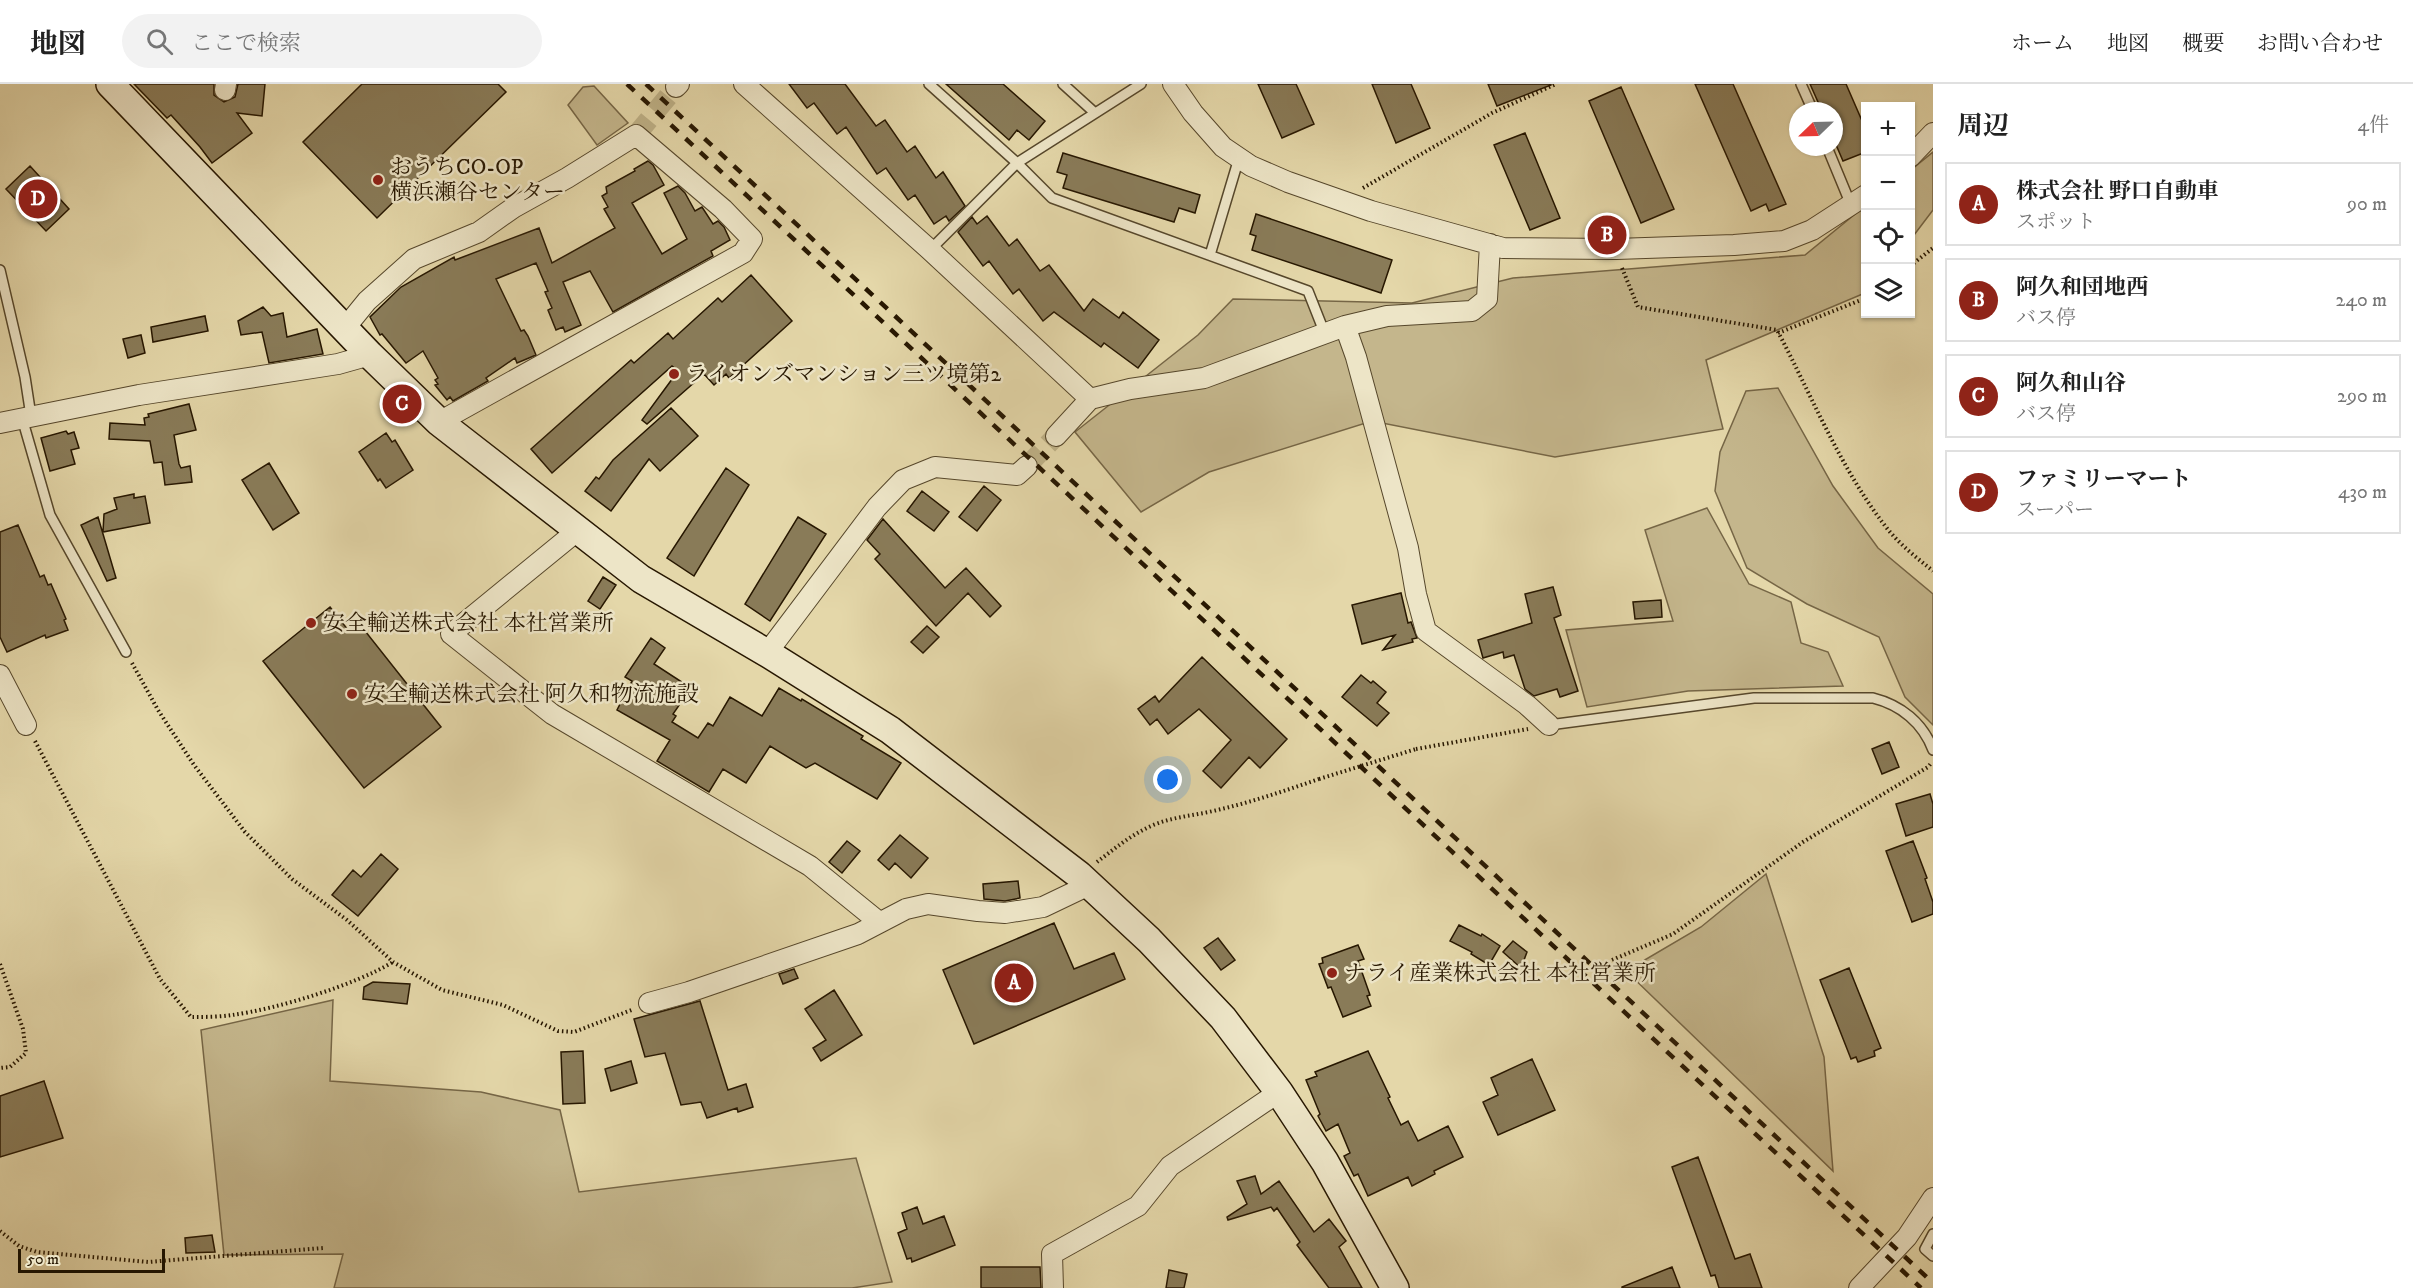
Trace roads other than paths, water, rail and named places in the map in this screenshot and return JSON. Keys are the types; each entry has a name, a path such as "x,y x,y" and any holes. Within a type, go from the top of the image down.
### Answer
{"street":[{"path":"110,84 369,355 439,422 641,579 767,653 890,730 1084,880 1149,940 1223,1018 1279,1092 1325,1162 1395,1288"},
{"path":"744,84 930,250 1090,399"},
{"path":"1173,84 1193,113 1223,147 1251,166 1342,201 1503,248 1616,249 1784,241 1812,230 1858,200"},
{"path":"1912,156 1933,133"},
{"path":"345,328 367,301 414,259 479,232 513,208 636,135 723,209 752,239 743,253 439,422"},
{"path":"1056,436 1090,399 1130,389 1204,378 1345,326 1387,316 1472,311 1487,299 1490,244"},
{"path":"1345,326 1356,357 1408,548 1416,594 1426,631 1527,705 1549,725"},
{"path":"0,423 139,395 338,364 369,355"},
{"path":"767,653 876,507 903,480 934,467 1017,475 1027,466"},
{"path":"577,531 452,634 552,714 810,866 879,922"},
{"path":"0,675 26,725"},
{"path":"648,1003 689,992 858,934 906,909 928,904 1005,913 1043,908 1084,880"},
{"path":"1053,1288 1052,1254 1138,1206 1170,1166 1279,1092"},
{"path":"1859,1288 1907,1237 1933,1198"}],"lane":[{"path":"929,84 1017,163 1052,198 1308,291 1325,334"},
{"path":"1063,84 1095,113"},
{"path":"930,250 1017,163 1141,84"},
{"path":"1801,84 1808,102"},
{"path":"1832,156 1858,200"},
{"path":"1210,255 1239,158"},
{"path":"0,270 25,377 26,417 50,515 126,652"},
{"path":"1549,725 1754,698 1873,698 1887,702 1916,721 1933,750"},
{"path":"1933,1234 1925,1248 1933,1256"}],"tunnel":[{"path":"636,135 676,87"},
{"path":"1027,466 1056,436"}],"railway":[{"path":"627,84 1921,1288"},
{"path":"646,84 1933,1283"}],"place":[{"name":"おうちCO-OP 横浜瀬谷センター","path":"378,180"},
{"name":"ファミリーマート","path":"38,199"},
{"name":"阿久和団地西","path":"1607,235"},
{"name":"ライオンズマンション三ツ境第2","path":"674,374"},
{"name":"阿久和山谷","path":"402,404"},
{"name":"安全輸送株式会社 本社営業所","path":"311,623"},
{"name":"安全輸送株式会社 阿久和物流施設","path":"352,694"},
{"name":"ナライ産業株式会社 本社営業所","path":"1332,973"},
{"name":"株式会社 野口自動車","path":"1014,983"}]}
